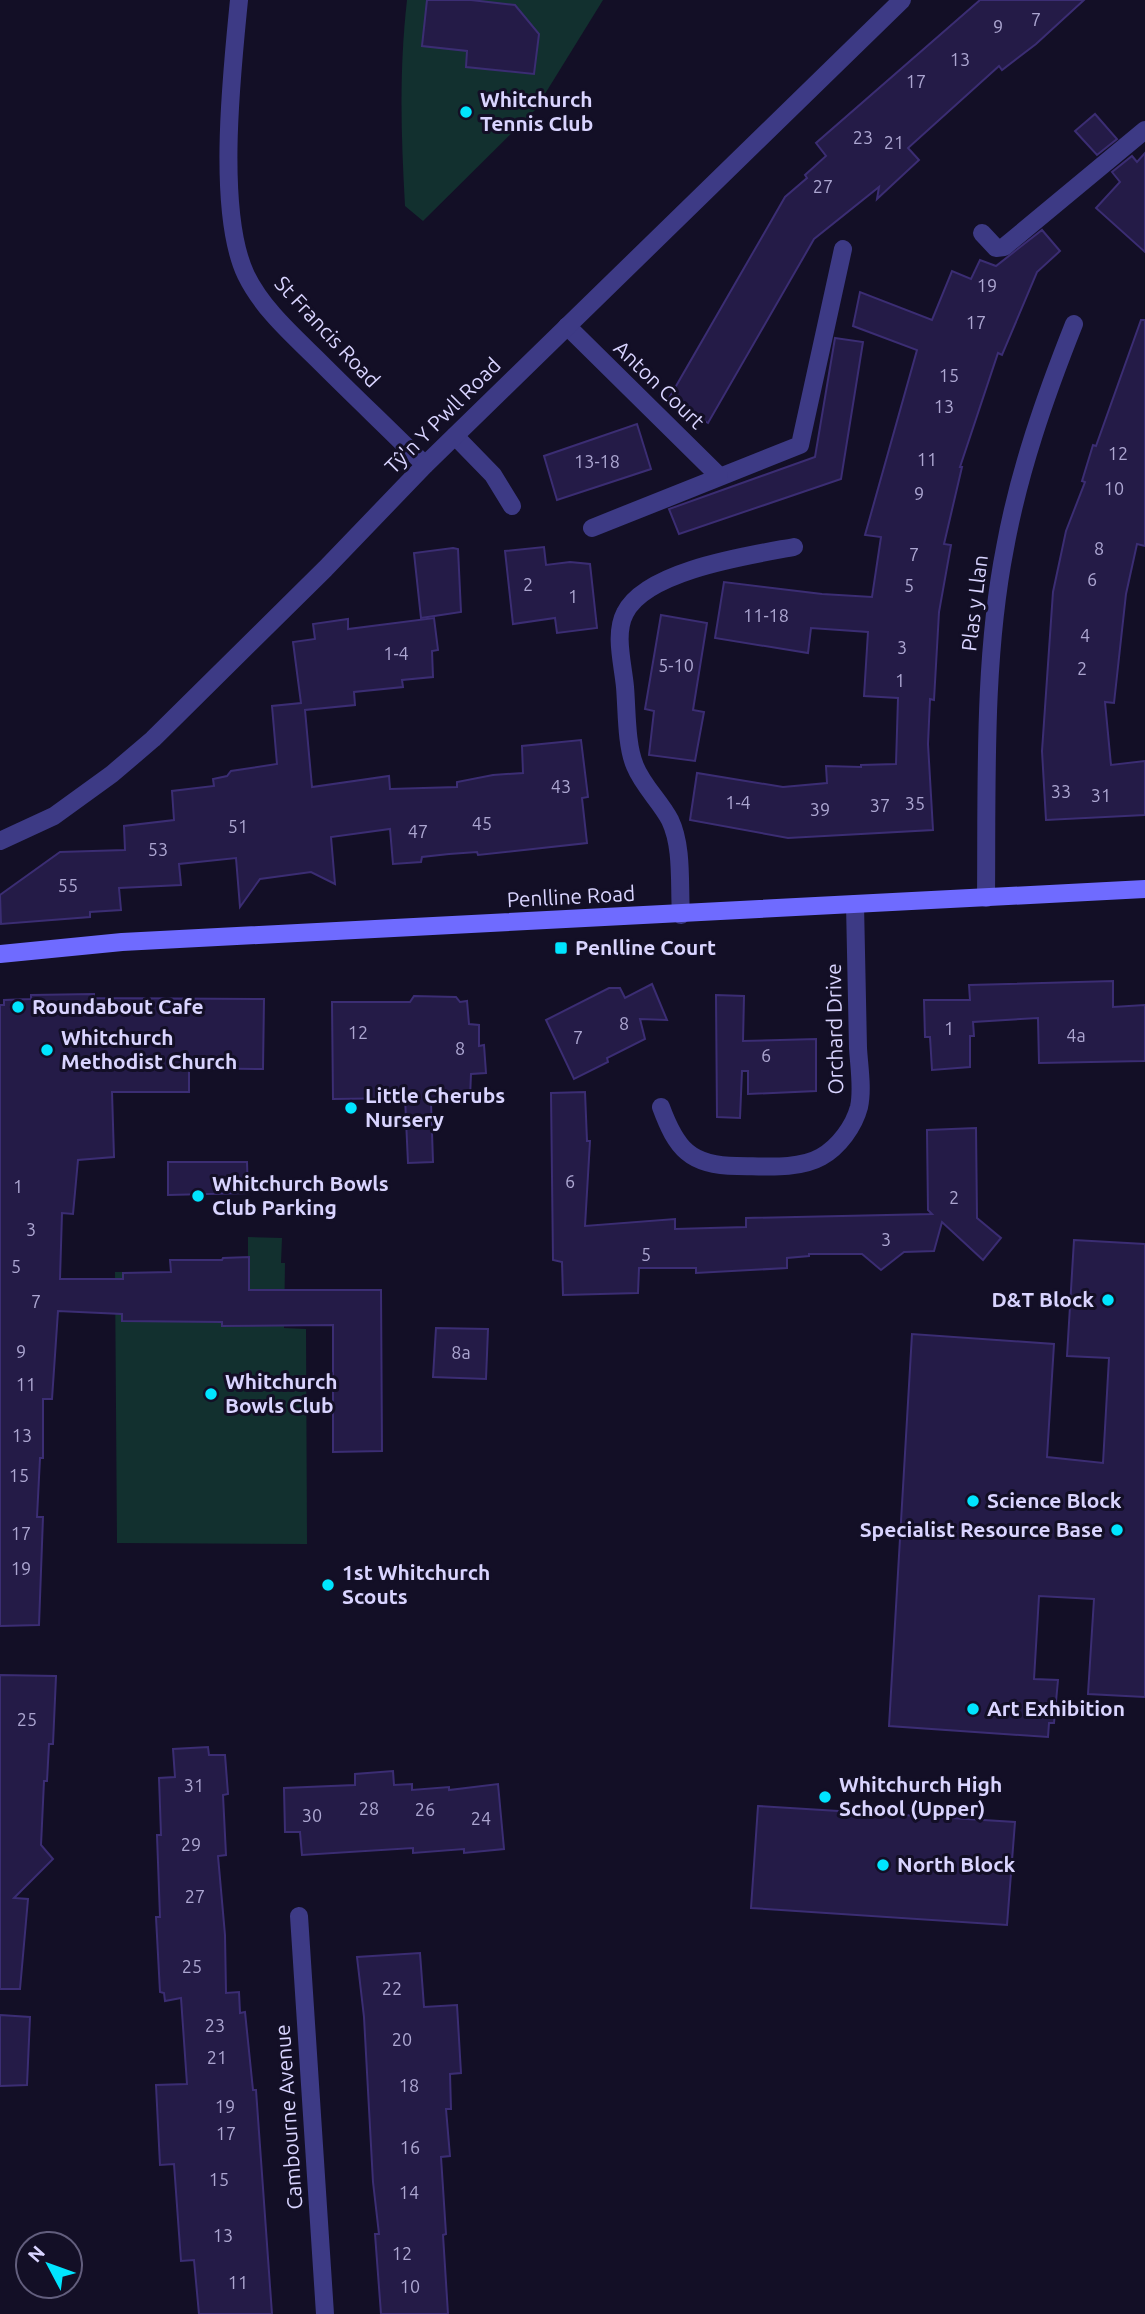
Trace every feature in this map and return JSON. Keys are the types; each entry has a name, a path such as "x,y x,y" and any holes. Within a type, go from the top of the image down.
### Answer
{"street":[{"name":"St Francis Road","path":"239,0 234,50 230,166 233,224 245,273 257,294 293,335 425,465"},
{"name":"Tŷ'n Y Pwll Road","path":"0,841 54,816 112,774 153,739 325,569 425,465 902,0"},
{"path":"982,233 996,248 1004,247 1145,130"},
{"path":"592,528 800,445 842,249"},
{"name":"Plas y Llan","path":"986,898 989,701 996,602 1004,548 1040,414 1074,324"},
{"name":"Anton Court","path":"566,326 719,476"},
{"path":"455,436 493,475 512,506"},
{"path":"681,915 674,829 640,776 632,754 620,637 624,614 635,597 654,586 718,561 794,548"},
{"name":"Penlline Road","path":"0,954 122,942 1145,889"},
{"name":"Orchard Drive","path":"661,1107 672,1136 688,1153 719,1166 795,1164 821,1157 834,1147 854,1121 859,1104 855,904"},
{"name":"Cambourne Avenue","path":"299,1916 325,2314"}],"green space":[{"name":"Whitchurch Tennis Club","path":"407,0 603,0 535,110 423,221 405,206 402,103"},
{"name":"Whitchurch Bowls Club","path":"248,1237 282,1238 281,1263 285,1263 284,1328 306,1329 307,1544 117,1543 115,1272 171,1272 170,1260 248,1257"}],"building":[{"name":"Whitchurch Tennis Club","path":"427,0 471,0 515,5 539,34 534,74 466,67 467,51 422,46"},
{"path":"980,0 1084,0 1036,44 1002,70 999,66 908,148 919,160 877,199 879,187 814,239 708,423 668,400 785,197 807,178 805,175 826,156 816,143"},
{"path":"1095,114 1117,139 1097,155 1075,131"},
{"path":"1145,153 1145,252 1096,208 1120,182 1112,172 1132,156 1137,162"},
{"path":"1042,230 1060,251 1037,272 1002,355 998,353 960,467 944,544 951,545 939,612 934,700 930,699 928,744 933,830 788,838 690,820 697,773 783,787 827,783 826,766 896,764 898,698 864,696 868,632 811,628 808,653 715,638 724,582 872,597 881,537 865,535 917,350 853,326 860,292 932,320 952,271 971,279 980,260 996,266"},
{"path":"1141,320 1145,320 1145,546 1137,544 1126,594 1114,703 1105,702 1111,765 1145,761 1145,815 1046,820 1042,751 1053,592 1066,531 1085,482 1082,481 1093,445 1096,446"},
{"path":"835,338 863,342 841,479 679,534 669,509 815,457"},
{"path":"637,424 651,469 557,500 544,456"},
{"path":"544,547 546,565 570,562 590,564 597,628 557,633 555,618 513,624 505,551"},
{"path":"458,549 461,612 421,618 414,553"},
{"path":"661,615 707,623 693,710 704,712 695,761 649,755 654,711 645,709"},
{"path":"434,618 438,650 432,651 433,677 402,680 403,687 354,692 355,705 305,710 312,787 389,776 390,789 457,787 457,782 523,773 522,746 581,740 588,797 582,798 587,843 478,855 477,852 449,854 422,857 421,862 393,864 390,829 331,837 335,884 311,872 260,879 240,907 236,858 179,864 181,885 119,888 121,910 90,912 90,917 1,924 0,895 60,852 125,850 124,826 174,820 172,791 214,786 213,779 227,776 231,771 277,764 272,706 301,703 293,642 315,639 313,624 348,619 348,629"},
{"path":"1113,981 1113,1007 1145,1005 1145,1061 1039,1063 1038,1018 973,1022 970,1067 932,1070 930,1037 925,1037 924,1000 970,1000 969,985"},
{"path":"652,984 667,1020 640,1019 645,1039 574,1079 546,1020 609,988 620,988 625,998"},
{"path":"94,994 94,998 264,999 263,1069 189,1068 189,1092 112,1092 114,1157 78,1160 73,1214 62,1213 60,1279 123,1279 123,1273 171,1272 170,1260 249,1257 249,1290 381,1290 382,1451 333,1452 333,1325 222,1326 222,1322 122,1321 122,1314 58,1311 52,1399 43,1399 43,1458 40,1458 37,1517 43,1517 39,1625 0,1626 0,1005 4,1005 4,1000 31,999 31,995"},
{"path":"716,995 744,996 743,1041 816,1039 816,1091 748,1094 748,1071 742,1071 740,1118 717,1117"},
{"path":"414,996 456,997 460,1002 467,1001 469,1024 479,1025 479,1046 484,1045 486,1073 471,1074 470,1098 431,1103 433,1162 408,1163 405,1098 333,1099 332,1002 410,1002"},
{"path":"585,1092 587,1141 590,1141 585,1226 675,1219 675,1229 746,1227 746,1218 932,1214 928,1210 927,1130 976,1128 977,1218 1001,1238 983,1260 942,1222 934,1251 904,1252 881,1270 862,1254 809,1254 787,1258 787,1268 696,1273 696,1268 639,1268 638,1293 563,1295 562,1262 553,1260 551,1093"},
{"path":"168,1162 247,1162 248,1193 168,1195"},
{"path":"1074,1240 1145,1244 1145,1697 1088,1694 1094,1599 1039,1596 1034,1679 1058,1680 1054,1723 1049,1723 1048,1737 889,1726 912,1334 1054,1344 1047,1457 1103,1463 1109,1358 1067,1356"},
{"path":"436,1328 488,1329 486,1379 433,1377"},
{"path":"0,1675 56,1676 53,1744 49,1744 47,1781 44,1781 41,1845 53,1859 14,1898 28,1899 20,1989 0,1989"},
{"path":"208,1747 209,1755 225,1755 228,1794 223,1795 226,1855 218,1856 225,1935 226,1993 239,1992 240,2013 245,2012 253,2090 256,2090 272,2314 199,2314 194,2260 181,2261 174,2164 160,2165 156,2085 187,2084 181,1998 165,2001 164,1993 160,1992 156,1917 160,1917 157,1835 161,1835 159,1778 175,1777 173,1749"},
{"path":"393,1771 394,1785 412,1784 412,1790 449,1787 449,1790 498,1784 504,1849 464,1853 464,1849 413,1853 413,1848 302,1855 300,1832 285,1832 284,1788 355,1785 355,1774"},
{"name":"North Block","path":"758,1806 1015,1822 1007,1925 751,1908"},
{"path":"420,1953 424,2007 457,2005 461,2073 450,2074 451,2109 446,2109 450,2156 441,2157 448,2314 381,2314 375,2234 379,2234 373,2182 364,2017 357,1957"},
{"path":"0,2015 30,2017 27,2085 0,2086"}],"place":[{"name":"Whitchurch Tennis Club","path":"466,112"},
{"name":"Penlline Court","path":"561,948"},
{"name":"Roundabout Cafe","path":"18,1007"},
{"name":"Whitchurch Methodist Church","path":"47,1050"},
{"name":"Little Cherubs Nursery","path":"351,1108"},
{"name":"Whitchurch Bowls Club Parking","path":"198,1196"},
{"name":"D&T Block","path":"1108,1300"},
{"name":"Whitchurch Bowls Club","path":"211,1394"},
{"name":"Science Block","path":"973,1501"},
{"name":"Specialist Resource Base","path":"1117,1530"},
{"name":"1st Whitchurch Scouts","path":"328,1585"},
{"name":"Art Exhibition","path":"973,1709"},
{"name":"Whitchurch High School (Upper)","path":"825,1797"},
{"name":"North Block","path":"883,1865"}]}
